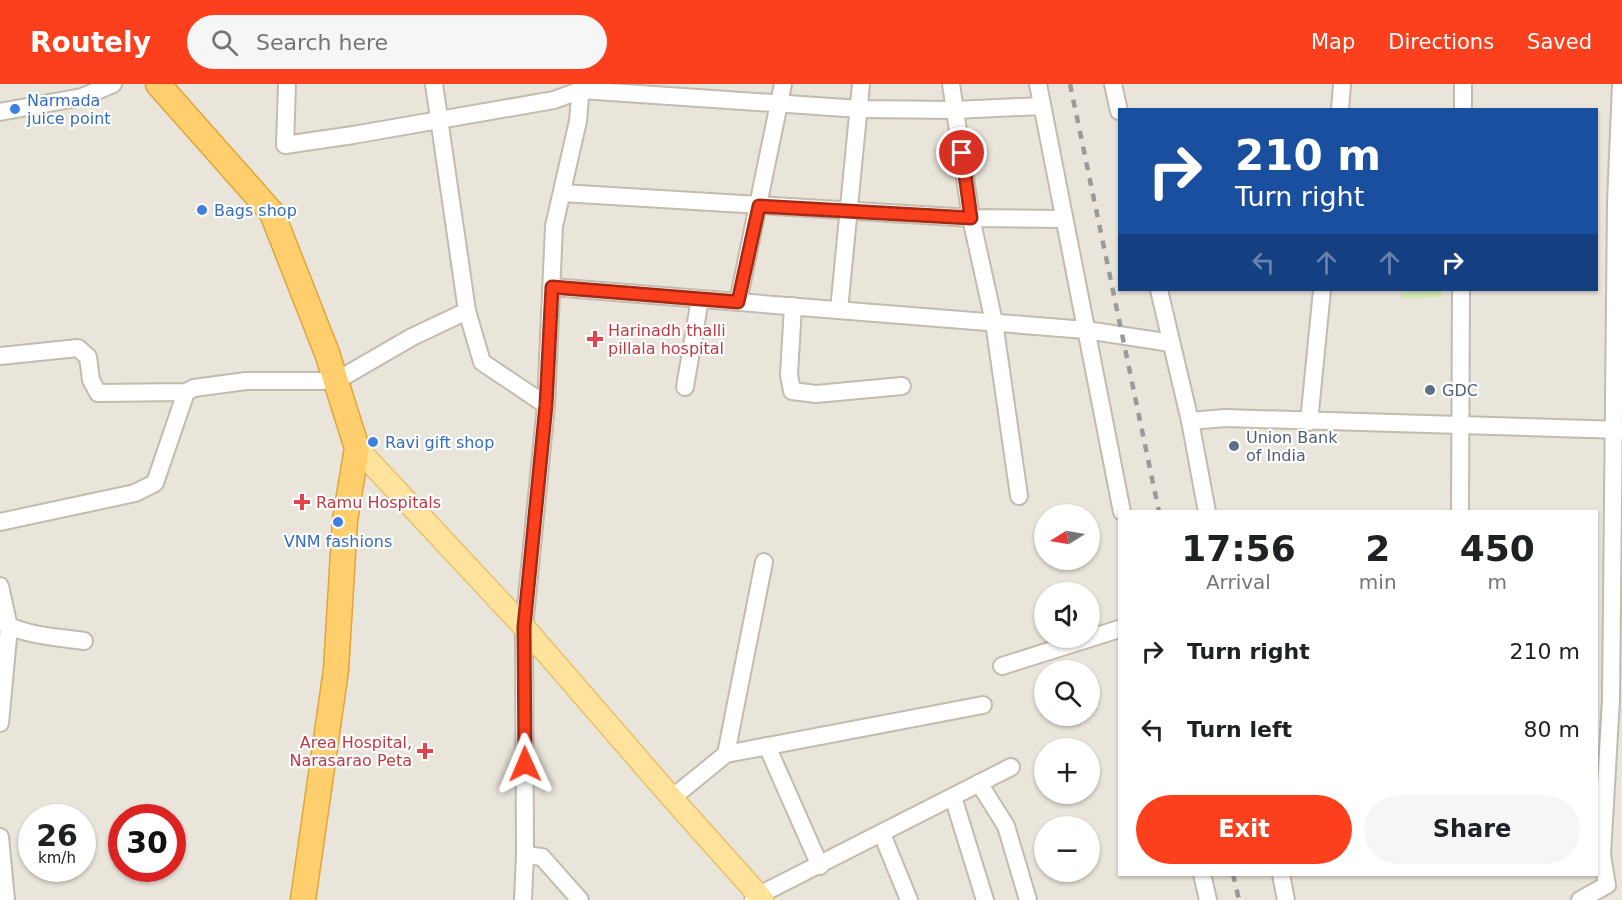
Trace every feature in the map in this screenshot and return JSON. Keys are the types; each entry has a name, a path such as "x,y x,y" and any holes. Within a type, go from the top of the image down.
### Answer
{"highway":[{"path":"158,84 272,213 327,353 357,448 345,520 336,670 303,900"}],"main road":[{"path":"357,448 524,627 759,898"}],"street":[{"path":"0,112 82,97 113,84"},
{"path":"287,84 285,145 554,100 581,87 860,109 955,110 1042,106"},
{"path":"434,84 467,311 482,362 546,405"},
{"path":"738,302 783,84"},
{"path":"839,310 861,84"},
{"path":"951,84 971,218 994,322 1018,496"},
{"path":"1038,84 1122,510"},
{"path":"1113,84 1118,108"},
{"path":"1340,108 1342,84"},
{"path":"1463,84 1463,108"},
{"path":"1580,900 1615,885 1602,855 1610,699 1618,430 1616,203 1620,84"},
{"path":"523,900 525,855 524,627 546,405 554,226 578,121 581,87"},
{"path":"562,193 971,218 1064,219"},
{"path":"552,287 1086,330 1171,343"},
{"path":"1159,291 1190,421 1207,510"},
{"path":"1309,422 1322,291"},
{"path":"1460,510 1461,291"},
{"path":"685,387 700,299"},
{"path":"793,306 789,375 792,390 816,394 902,386"},
{"path":"0,356 78,348 88,357 91,380 98,393 186,392 194,388 246,381 336,381 412,337 467,311"},
{"path":"0,522 135,493 155,483 186,392"},
{"path":"1190,421 1225,418 1618,430"},
{"path":"726,754 764,562"},
{"path":"0,586 5,625 0,723"},
{"path":"5,625 31,633 84,641"},
{"path":"1002,666 1118,629"},
{"path":"672,798 726,754 983,705"},
{"path":"767,746 820,866"},
{"path":"759,898 1011,767"},
{"path":"979,783 1005,826 1028,900"},
{"path":"954,797 985,900"},
{"path":"882,834 909,900"},
{"path":"0,843 6,900"},
{"path":"525,855 542,857 580,900"},
{"path":"1202,876 1208,900"},
{"path":"1281,876 1286,900"}],"shaded area":[{"path":"0,84 1622,84 1622,900 0,900"}],"green space":[{"path":"1401,291 1442,291 1442,297 1401,299"}],"railway":[{"path":"1070,84 1159,510"},
{"path":"1233,876 1239,900"}],"place":[{"name":"Narmada juice point","path":"15,109"},
{"name":"Bags shop","path":"202,210"},
{"name":"Harinadh thalli pillala hospital","path":"595,339"},
{"name":"GDC","path":"1430,390"},
{"name":"Ravi gift shop","path":"373,442"},
{"name":"Union Bank of India","path":"1234,446"},
{"name":"Ramu Hospitals","path":"302,502"},
{"name":"VNM fashions","path":"338,522"},
{"name":"Area Hospital, Narasarao Peta","path":"425,751"}],"route":[{"path":"525,764 524,627 546,405 552,287 738,302 759,206 971,218 962,153"}]}
